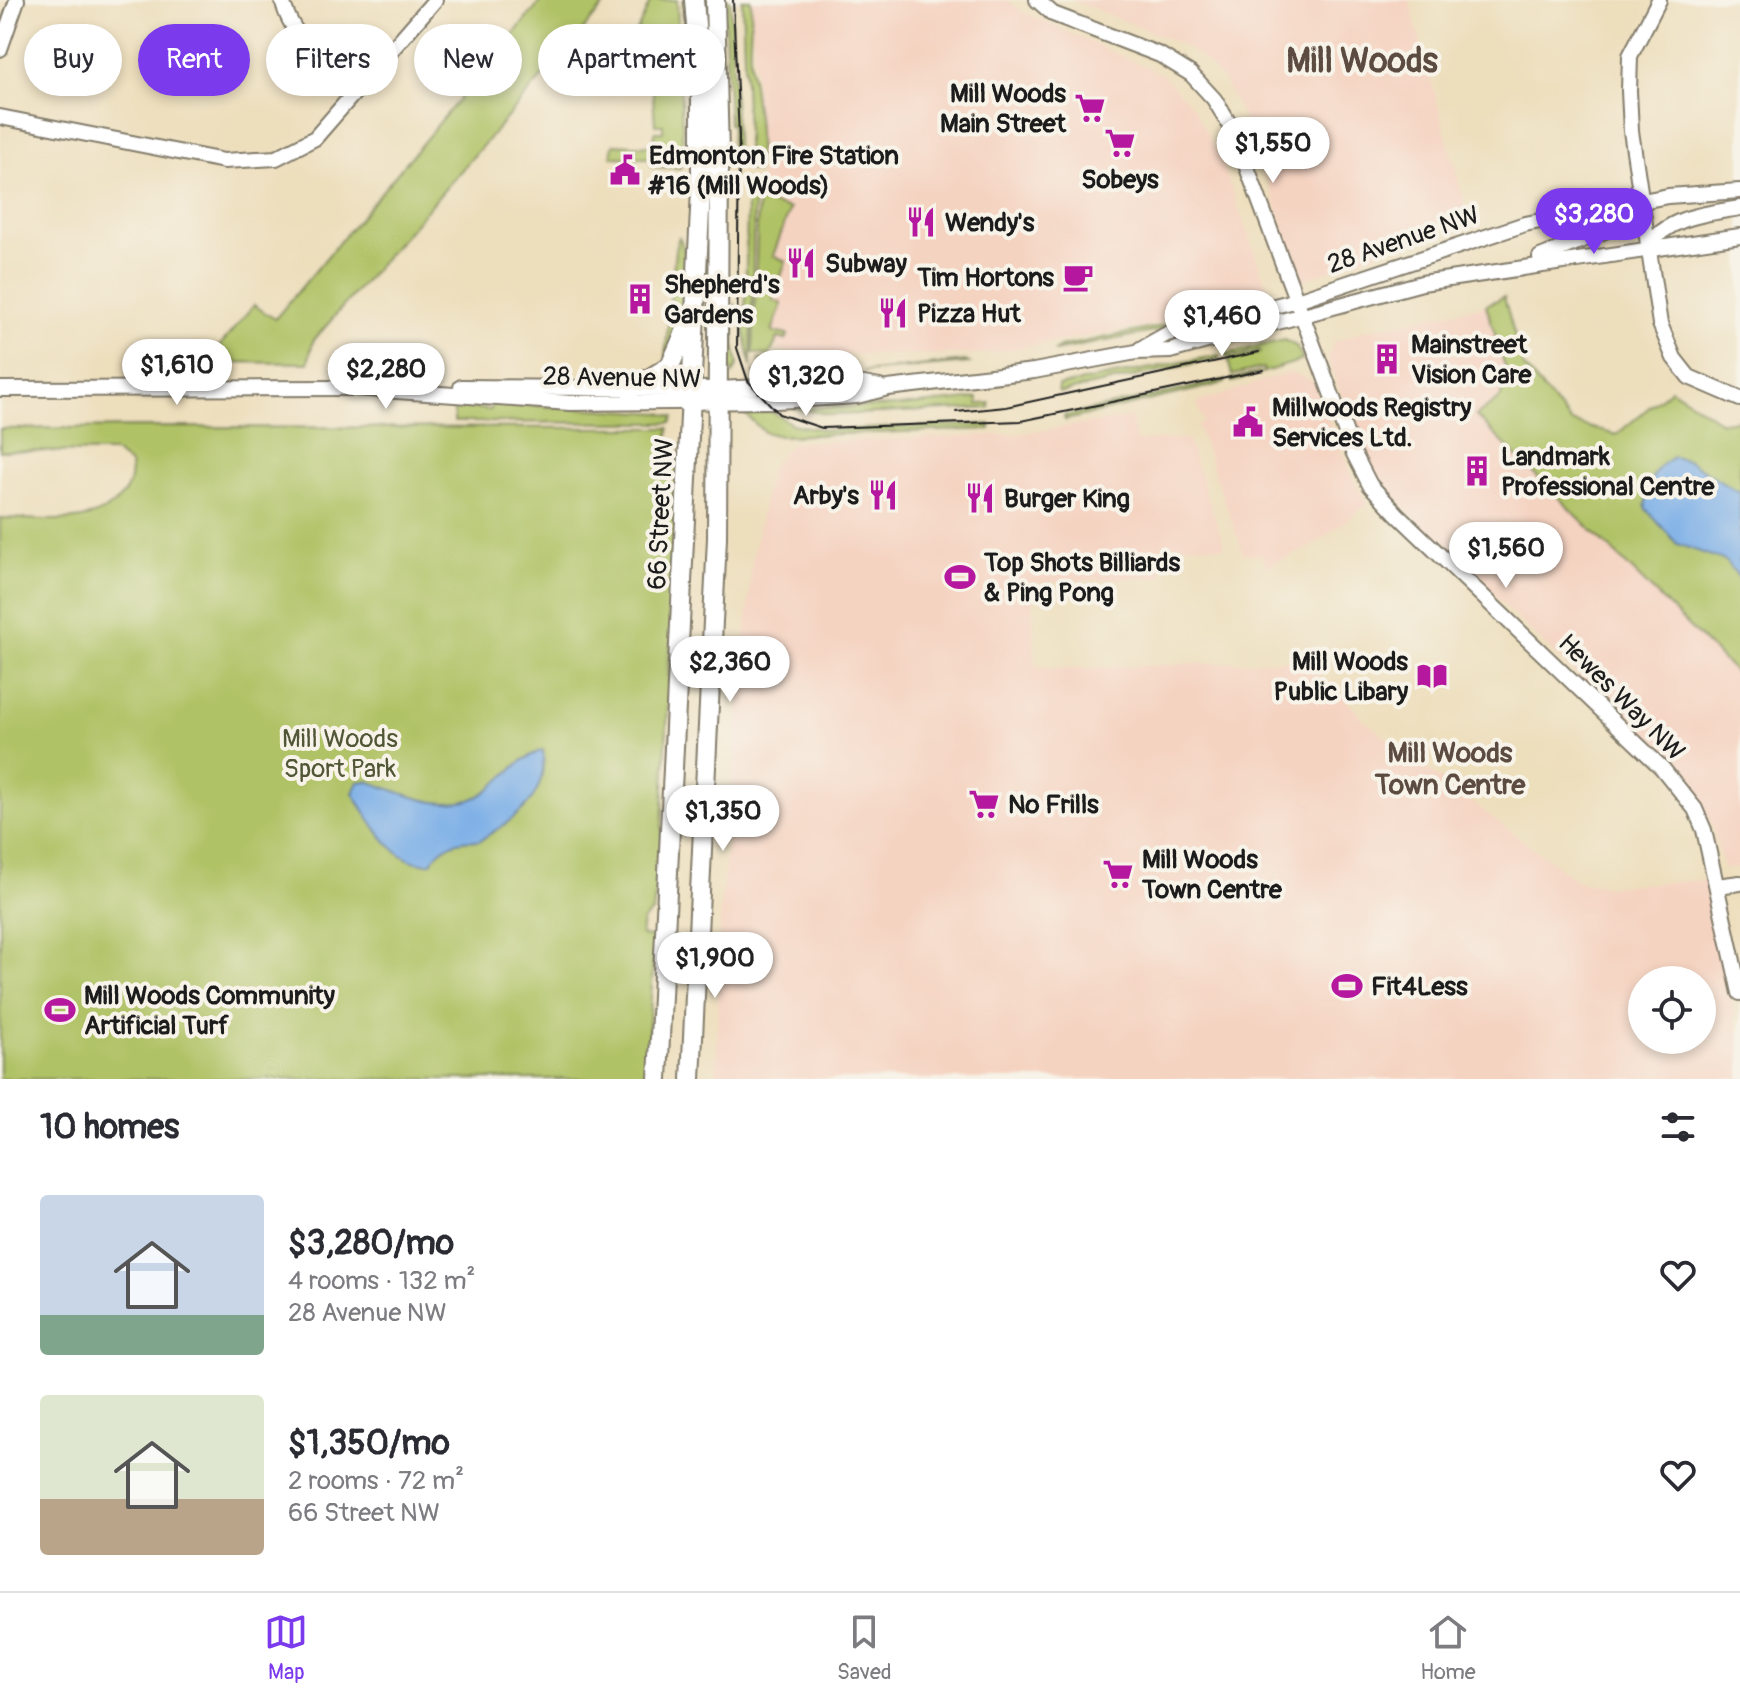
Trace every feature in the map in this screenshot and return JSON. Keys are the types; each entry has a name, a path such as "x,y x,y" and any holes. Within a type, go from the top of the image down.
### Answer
{"main road":[{"name":"66 Street NW","path":"694,0 701,113 694,307 706,396"},
{"name":"66 Street NW","path":"659,1076 706,396 715,0"},
{"path":"691,1079 712,634 705,264 698,245"},
{"path":"630,390 670,366 694,307"}],"street":[{"path":"0,49 17,0"},
{"path":"282,0 286,16 292,24"},
{"path":"398,43 435,0"},
{"name":"Hewes Way NW","path":"1037,0 1053,14 1176,63 1214,99 1233,130 1348,441 1370,485 1662,768 1695,809 1710,848 1740,993"},
{"path":"1659,0 1630,56 1631,131 1660,324 1674,358 1689,377 1740,399"},
{"path":"0,117 188,155 246,162 276,158 315,138 353,96"},
{"name":"28 Avenue NW","path":"1297,308 1481,236 1694,193 1740,191"},
{"path":"1509,269 1625,223 1643,202"},
{"path":"1648,247 1660,231 1680,219 1740,208"},
{"name":"28 Avenue NW","path":"354,388 570,403 706,396 857,396 888,388 1034,371 1136,352 1167,334 1380,291 1648,247 1740,236"},
{"name":"28 Avenue NW","path":"0,389 630,390 706,396"},
{"path":"1717,886 1740,883"}],"shaded area":[{"path":"751,0 1007,0 1023,12 1162,74 1194,108 1223,165 1269,292 1143,327 983,354 806,355 779,350 768,329 767,223 760,176"},
{"path":"1072,0 1409,0 1469,218 1301,281 1253,137 1223,80 1202,58 1181,44"},
{"path":"1486,305 1506,370 1501,397 1477,416 1740,677 1740,867 1724,869 1711,822 1688,784 1390,495 1367,463 1328,360 1333,343 1365,330"},
{"path":"1290,372 1313,381 1354,482 1369,504 1312,546 1265,568 1263,556 1243,553 1197,425 1204,422 1197,403"},
{"path":"1132,417 1136,441 1187,438 1225,547 1162,544 1162,577 1032,583 1035,665 1050,669 1297,660 1333,686 1364,720 1578,881 1608,886 1705,880 1740,1039 1740,1079 716,1079 720,916 752,562 770,467 792,443 1017,434"}],"green space":[{"path":"542,0 609,0 588,24 538,24 538,82 313,341 308,363 206,362 254,305 275,319 462,96 522,96 522,24"},
{"path":"651,0 677,0 678,24 640,24"},
{"path":"683,0 687,0 688,24 684,24"},
{"path":"724,0 730,0 737,167 731,163 732,125 729,124"},
{"path":"742,0 751,0 750,61 758,134 756,172 748,170"},
{"path":"653,96 681,96 683,149 680,168 651,167 650,158 611,157 613,144 654,146 655,132 663,132 663,125 655,125"},
{"path":"686,96 692,96 693,134 688,163"},
{"path":"754,198 751,367 745,334 747,199"},
{"path":"758,202 790,209 773,256 786,261 773,300 782,304 772,332 788,335 786,340 778,338 769,356 753,353"},
{"path":"679,237 685,267 683,308 678,332 665,358 675,250"},
{"path":"1504,297 1523,366 1571,422 1616,435 1671,389 1721,422 1740,420 1740,677 1476,416 1501,397 1506,370 1486,305"},
{"path":"735,304 734,345 738,364 733,374 727,358 726,339"},
{"path":"1196,319 1168,329 1054,351 1060,347"},
{"path":"1284,340 1296,346 1303,360 1232,382 1231,379 1264,372 1263,368 1232,375 1228,360 1260,353 1260,350 1226,357 1225,354"},
{"path":"1219,355 1220,358 1059,393 1058,386"},
{"path":"764,359 806,375 850,373 758,380 754,372 762,368 759,360"},
{"path":"965,361 969,363 863,372"},
{"path":"1225,380 1225,383 1065,420 1064,416"},
{"path":"978,398 978,404 990,403 990,408 833,415 792,408 900,406"},
{"path":"492,403 661,413 674,417 671,423 454,422 454,406 491,410"},
{"path":"769,410 792,424 825,430 990,424 990,429 780,436 764,432 745,414"},
{"name":"Mill Woods Sport Park","path":"669,428 667,447 677,448 676,459 680,460 661,850 653,911 643,920 641,935 653,938 655,943 645,1079 0,1079 0,518 67,520 99,513 113,505 124,493 131,472 130,464 114,452 0,451 0,429"}],"water":[{"path":"1673,457 1689,461 1740,493 1740,579 1726,561 1677,544 1645,508 1652,478 1660,466"},
{"path":"543,750 540,782 527,805 506,824 479,841 452,844 431,863 406,858 395,850 375,828 353,793 358,782 367,781 427,801 459,803 487,791 520,763"}],"tram line":[{"path":"733,0 739,137 737,348 748,381 779,414 822,428 1021,421 1264,370"},
{"path":"956,412 1006,407 1259,352"}],"place":[{"name":"Mill Woods Main Street","path":"1090,108"},
{"name":"Sobeys","path":"1120,143"},
{"name":"Edmonton Fire Station #16 (Mill Woods)","path":"625,170"},
{"name":"Wendy's","path":"921,222"},
{"name":"Subway","path":"801,263"},
{"name":"Tim Hortons","path":"1078,277"},
{"name":"Shepherd's Gardens","path":"640,299"},
{"name":"Pizza Hut","path":"893,313"},
{"name":"Mainstreet Vision Care","path":"1387,359"},
{"name":"Millwoods Registry Services Ltd.","path":"1248,422"},
{"name":"Landmark Professional Centre","path":"1477,471"},
{"name":"Arby's","path":"883,495"},
{"name":"Burger King","path":"980,498"},
{"name":"Top Shots Billiards & Ping Pong","path":"960,577"},
{"name":"Mill Woods Public Libary","path":"1432,676"},
{"name":"No Frills","path":"984,804"},
{"name":"Mill Woods Town Centre","path":"1118,874"},
{"name":"Fit4Less","path":"1347,986"},
{"name":"Mill Woods Community Artificial Turf","path":"60,1010"}],"district":[{"name":"Mill Woods","path":"1362,60"},
{"name":"Mill Woods Town Centre","path":"1450,768"}]}
